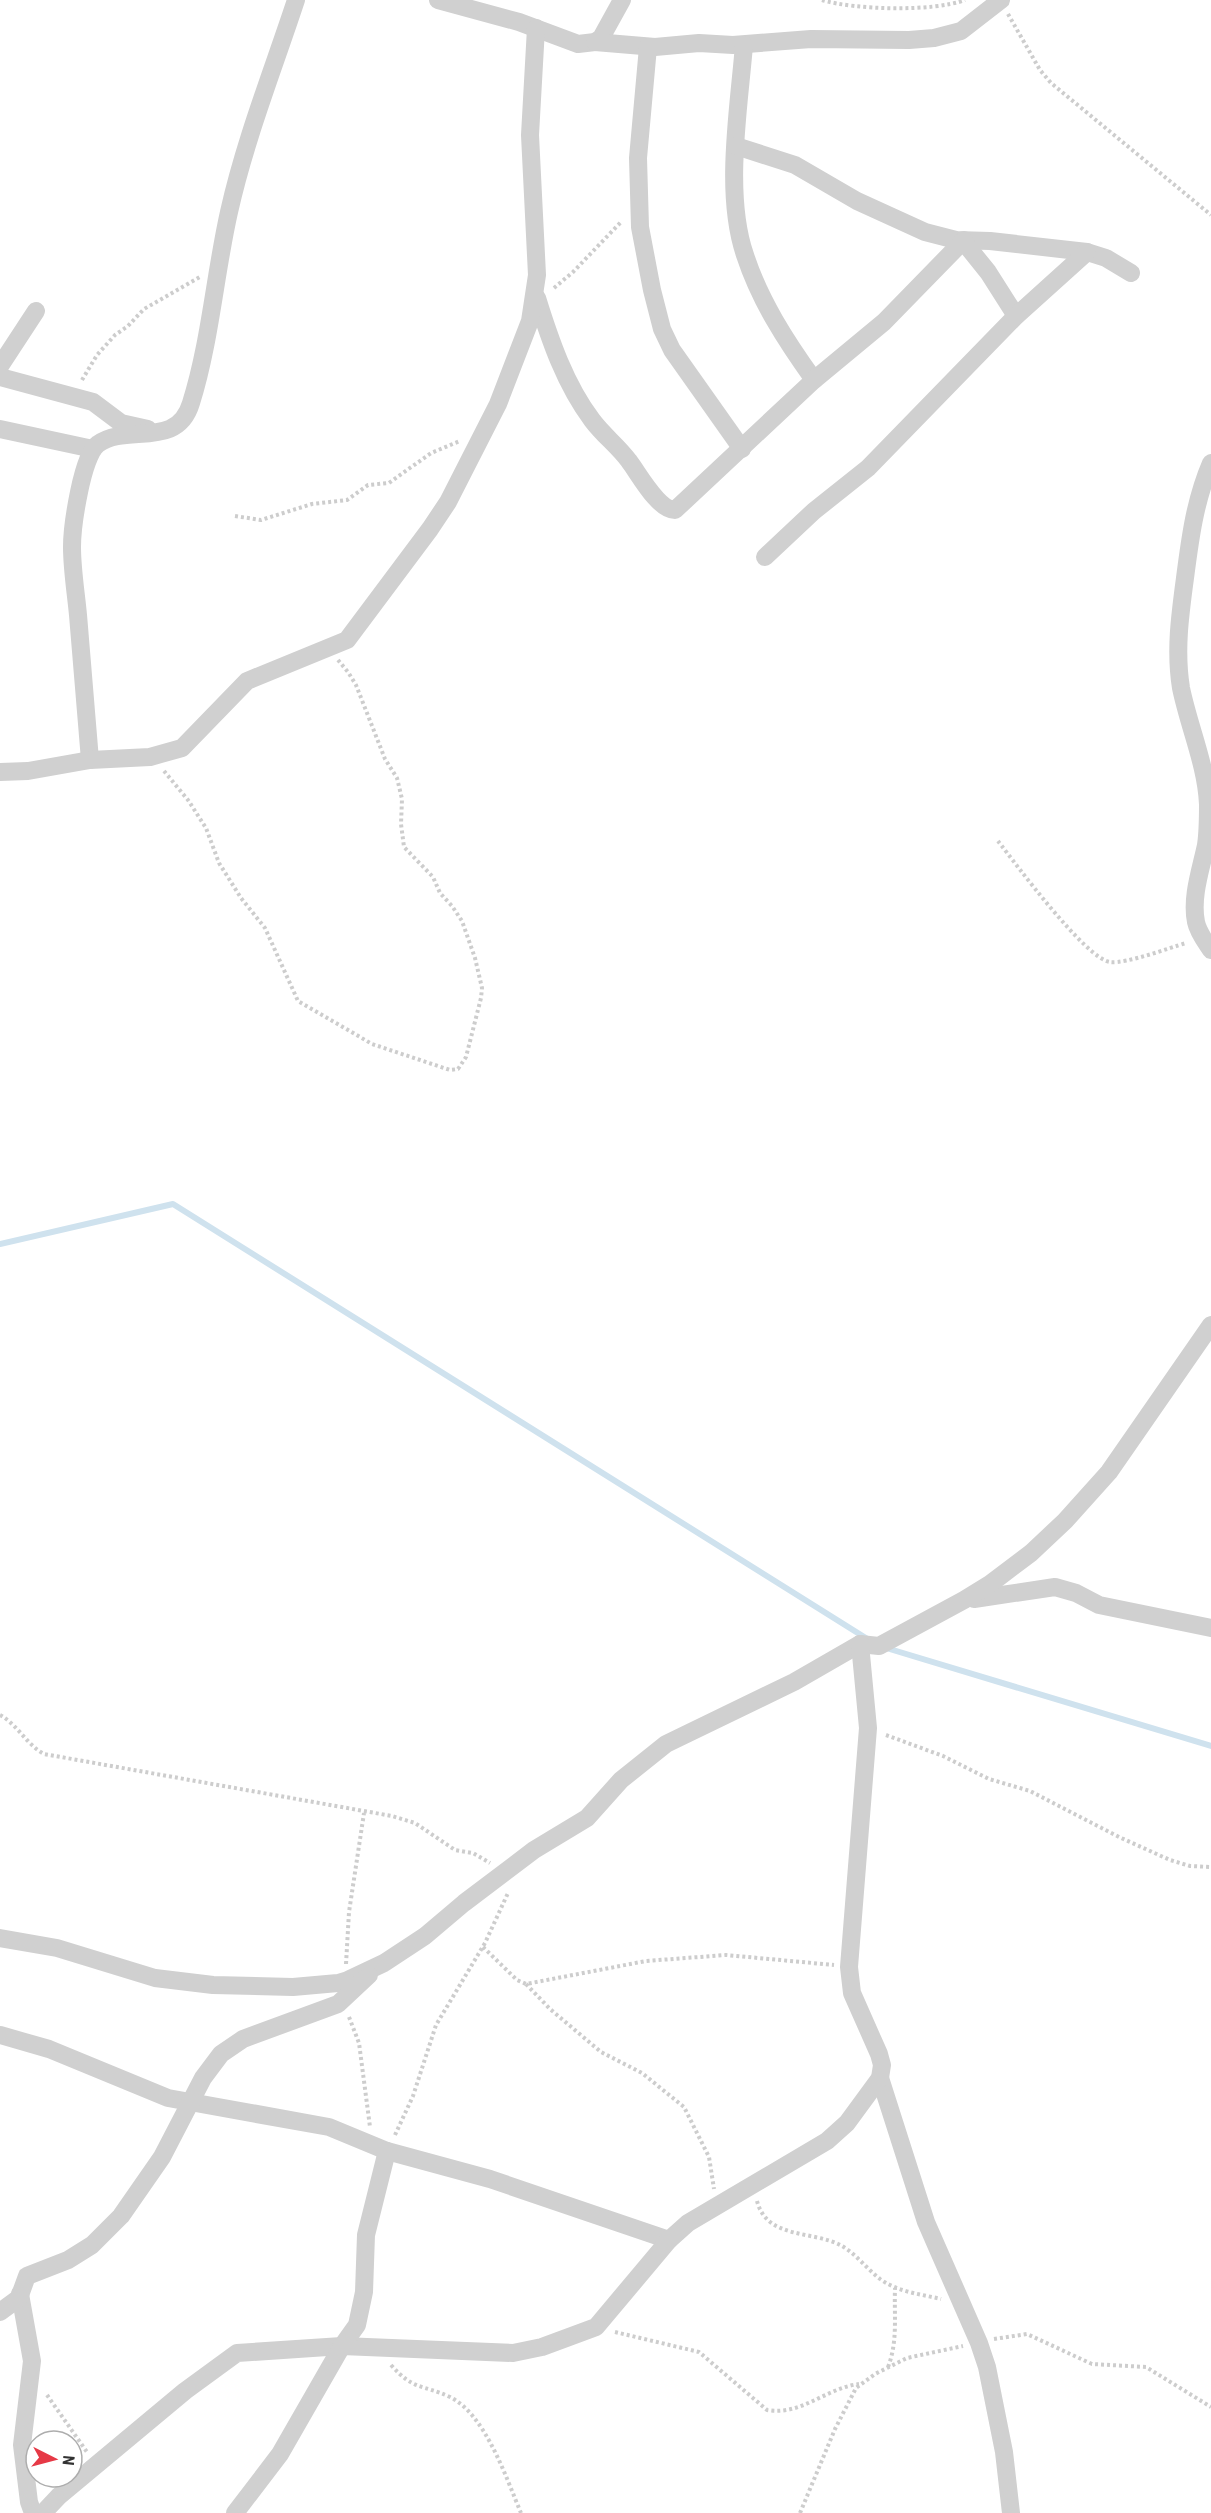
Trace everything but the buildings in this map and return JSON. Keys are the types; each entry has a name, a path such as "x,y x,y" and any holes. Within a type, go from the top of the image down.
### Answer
{"street":[{"path":"90,760 72,548 78,493 93,449 97,444 114,438 162,432 182,421 192,403 229,211 243,160 296,0"},
{"path":"438,0 536,28 578,44 595,42 648,46 699,43 744,45 811,39 934,38 961,31 1001,0"},
{"path":"595,42 607,30 622,0"},
{"path":"0,772 28,771 90,760 150,757 182,748 247,681 347,640 430,529 448,502 498,404 530,321 536,297 537,259 530,135 536,28"},
{"path":"744,45 734,189 744,254 783,338 814,380"},
{"path":"648,46 638,158 640,227 652,290 662,329 672,350 696,388 742,449"},
{"path":"736,146 795,165 895,220 939,236 963,241 990,241 1087,252 1106,258 1131,273"},
{"path":"536,297 550,341 593,422 628,459 650,491 666,508 672,510 678,508 814,380 884,322 963,241"},
{"path":"963,241 988,272 1016,316"},
{"path":"765,557 814,511 868,468 1016,316 1087,252"},
{"path":"0,366 36,311"},
{"path":"0,377 93,402 121,423 162,432"},
{"path":"0,429 93,449"},
{"path":"1207,944 1196,923 1195,903 1206,842 1208,798 1185,704 1177,656 1178,629 1190,534 1197,501 1211,463"},
{"path":"0,1938 57,1948 155,1978 213,1985 293,1987 329,1983 348,1980 378,1965 425,1936 534,1850 587,1818 621,1780 666,1744 794,1682 860,1644 879,1646 964,1600 990,1584 1031,1553 1065,1521 1102,1480 1211,1325"},
{"path":"964,1600 1055,1587 1076,1593 1099,1605 1211,1628"},
{"path":"860,1644 868,1728 849,1967 852,1993 879,2054 882,2065 880,2078 926,2222 979,2343 987,2367 1004,2452 1011,2513"},
{"path":"0,2312 16,2301 27,2277 68,2260 92,2245 121,2216 162,2157 203,2078 221,2054 243,2038 342,2002 378,1965"},
{"path":"0,2035 49,2049 168,2098 190,2104 329,2127 380,2148 490,2179 669,2241"},
{"path":"43,2513 59,2496 185,2391 237,2353 342,2346 513,2354 542,2347 597,2327 669,2241 687,2223 827,2141 847,2123 880,2078"},
{"path":"235,2513 280,2454 342,2346 357,2325 364,2292 366,2235 380,2148"},
{"path":"20,2294 31,2350 32,2370 22,2451 29,2502 33,2513"}],"path":[{"path":"822,0 847,6 932,8 965,0"},
{"path":"1001,0 1040,70 1051,83 1211,215"},
{"path":"536,297 562,282 611,235 639,201"},
{"path":"76,398 82,380 97,355 115,334 128,326 150,305 219,266"},
{"path":"234,516 261,520 312,504 347,500 368,485 389,483 431,453 483,433"},
{"path":"150,757 178,785 206,828 219,863 241,898 265,928 298,1001 372,1044 445,1068 458,1070 466,1057 483,988 475,958 462,921 440,893 433,878 404,847 401,824 402,799 397,778 385,759 356,685 328,649"},
{"path":"998,841 1037,894 1077,936 1107,962 1119,962 1207,944"},
{"path":"0,1715 23,1734 32,1748 44,1754 415,1823 455,1850 473,1853 507,1870"},
{"path":"868,1728 943,1756 989,1779 1030,1791 1119,1837 1170,1860 1190,1866 1211,1867"},
{"path":"329,1983 346,1964 349,1912 364,1813"},
{"path":"380,2148 413,2096 436,2025 483,1947 510,1889"},
{"path":"483,1947 517,1980 526,1984 550,2009 601,2052 642,2073 684,2107 709,2157 717,2205"},
{"path":"526,1984 646,1961 726,1955 849,1967"},
{"path":"342,2002 359,2043 380,2148"},
{"path":"753,2183 759,2210 773,2226 842,2246 879,2278 895,2288 962,2304"},
{"path":"888,2368 896,2340 895,2288"},
{"path":"597,2327 699,2352 767,2410 779,2412 796,2409 830,2395 842,2386 861,2384"},
{"path":"800,2513 835,2429 856,2388 907,2358 1020,2334 1033,2336 1092,2364 1151,2369 1172,2385 1211,2407"},
{"path":"376,2349 413,2386 451,2398 470,2414 495,2453 521,2513"},
{"path":"32,2370 58,2413 97,2465"}],"waterway":[{"path":"0,1244 173,1204 869,1640"},
{"path":"883,1647 1211,1746"}]}
